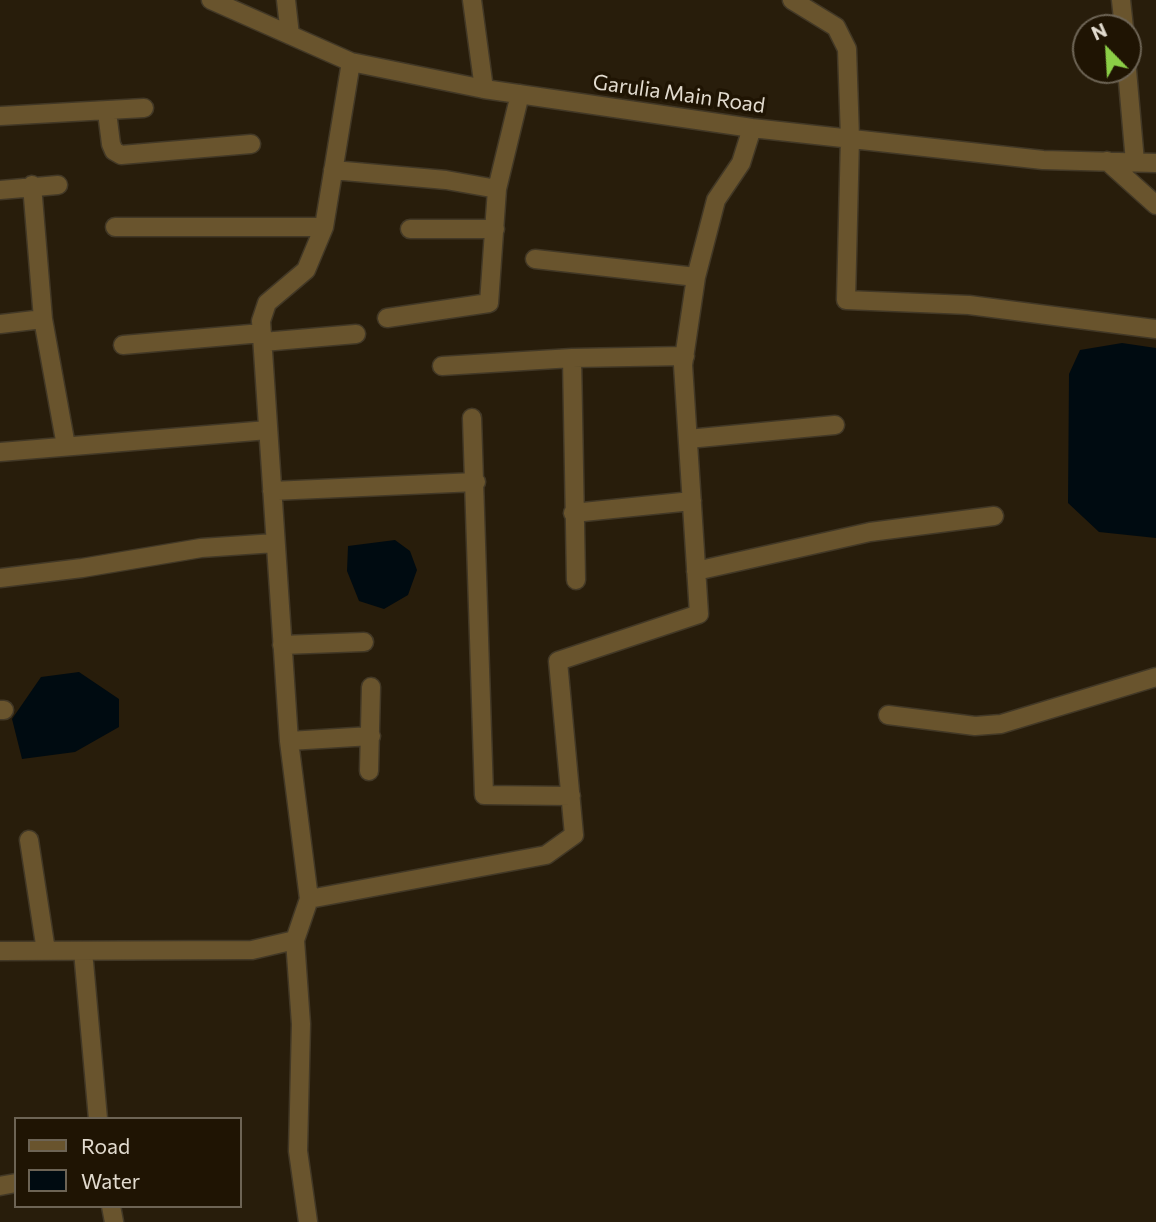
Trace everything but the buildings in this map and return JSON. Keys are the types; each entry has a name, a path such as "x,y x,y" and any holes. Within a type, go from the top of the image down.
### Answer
{"street":[{"name":"Garulia Main Road","path":"212,0 351,62 484,89 752,128 1043,160 1156,163"},
{"path":"286,0 290,35"},
{"path":"472,0 484,89"},
{"path":"792,0 836,27 847,49 850,138 846,300 969,305 1156,329"},
{"path":"308,1222 298,1150 301,1024 295,940 309,899 289,741 262,337 263,310 267,303 306,270 324,227 351,62"},
{"path":"1128,84 1135,162"},
{"path":"387,318 489,303 498,189 520,94"},
{"path":"0,116 144,108"},
{"path":"107,112 111,144 114,151 121,155 251,144"},
{"path":"309,899 546,855 574,835 558,662 699,614 684,356 696,277 716,200 741,163 752,128"},
{"path":"1107,161 1156,205"},
{"path":"333,170 446,180 498,189"},
{"path":"32,185 43,319 66,446"},
{"path":"0,190 32,185 58,185"},
{"path":"115,227 324,227"},
{"path":"410,229 495,229"},
{"path":"535,259 696,277"},
{"path":"0,324 43,319"},
{"path":"123,345 356,334"},
{"path":"442,366 572,358 684,356"},
{"path":"572,358 576,580"},
{"path":"472,418 484,795 571,796"},
{"path":"688,439 835,425"},
{"path":"0,452 268,430"},
{"path":"272,491 476,482"},
{"path":"573,513 692,501"},
{"path":"696,571 870,532 994,516"},
{"path":"0,578 201,548 275,543"},
{"path":"282,645 364,642"},
{"path":"888,715 975,726 1001,724 1156,677"},
{"path":"369,771 371,687"},
{"path":"289,741 371,736"},
{"path":"29,840 46,951"},
{"path":"0,951 252,950 295,940"},
{"path":"83,951 98,1117"}],"water":[{"path":"1122,343 1156,348 1156,538 1099,532 1068,503 1069,374 1080,350"},
{"path":"395,540 410,551 417,570 408,595 384,609 359,601 347,571 348,546"},
{"path":"79,672 119,699 119,727 75,752 22,759 12,719 41,677"}]}
